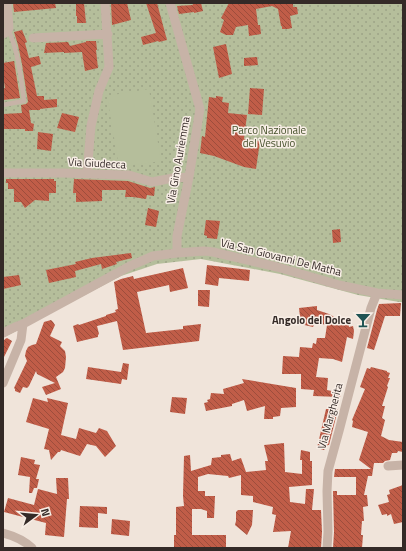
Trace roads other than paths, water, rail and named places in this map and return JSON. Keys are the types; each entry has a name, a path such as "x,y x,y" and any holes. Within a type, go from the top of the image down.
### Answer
{"street":[{"path":"6,31 7,3"},
{"path":"87,174 91,126 99,91 109,67 105,3"},
{"name":"Via Gino Auriemma","path":"170,3 200,109 189,177 177,236 177,253"},
{"path":"33,38 108,34"},
{"name":"Via Giudecca","path":"3,173 129,175 152,182 189,177"},
{"name":"Via San Giovanni De Matha","path":"3,333 23,324 130,266 153,256 177,253 204,251 213,252 277,267 339,285 377,293 403,295"},
{"name":"Via Margherita","path":"327,548 328,471 371,308 377,293"},
{"path":"3,383 21,340 23,324"},
{"path":"388,466 403,465"},
{"path":"3,534 13,536 28,544 32,548"}],"lane":[{"path":"3,105 24,102 18,62 12,36 6,31"}],"place":[{"name":"Angolo del Dolce","path":"363,320"}],"park label":[{"name":"Parco Nazionale del Vesuvio","path":"269,136"}]}
